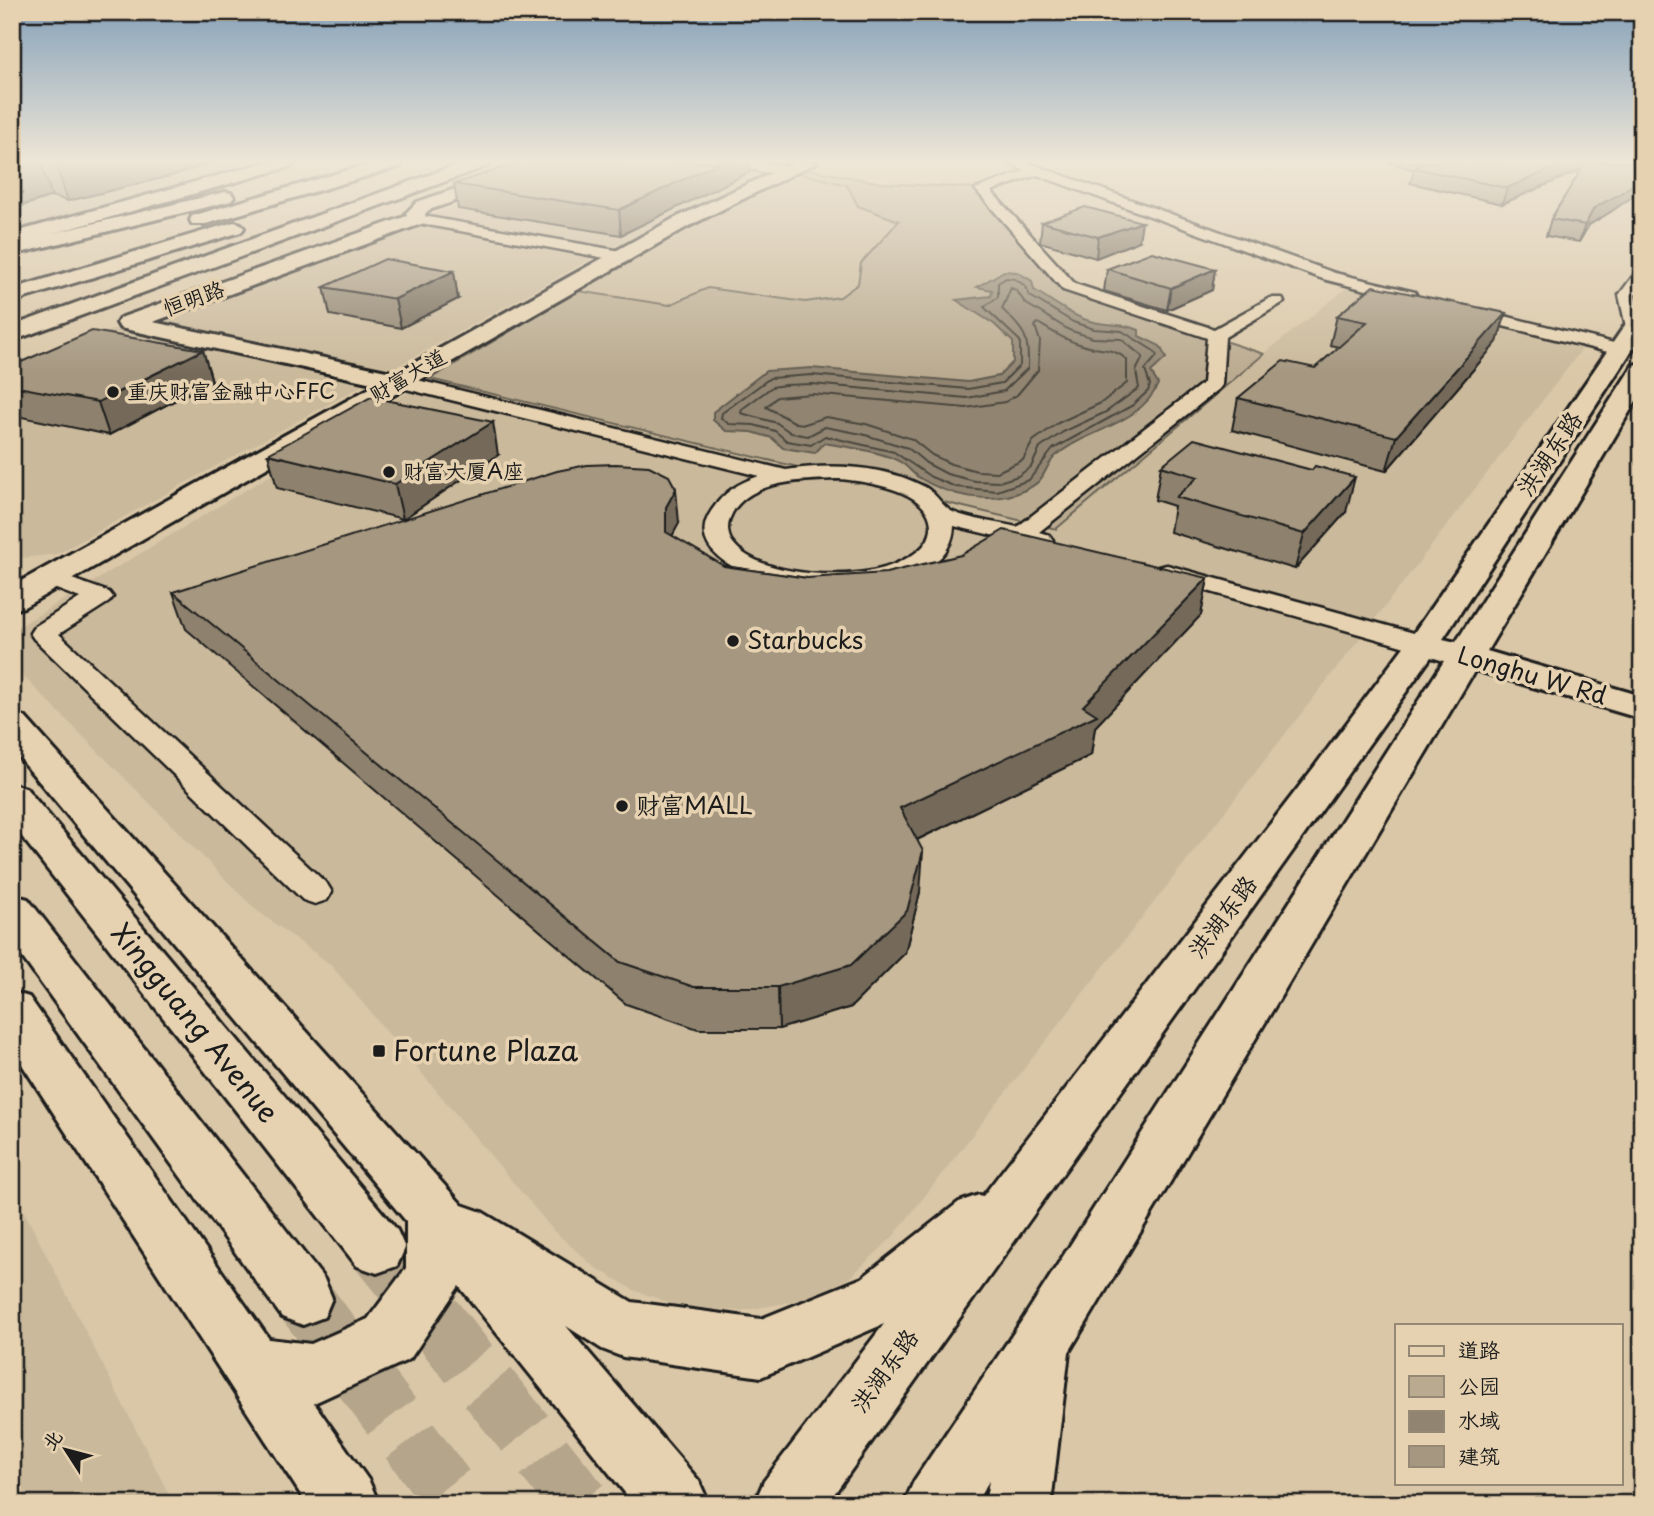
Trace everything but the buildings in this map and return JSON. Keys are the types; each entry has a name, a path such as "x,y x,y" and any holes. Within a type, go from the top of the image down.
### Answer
{"main road":[{"path":"12,239 34,233"},
{"path":"12,249 76,233"},
{"path":"91,252 156,233"},
{"path":"12,296 218,233"},
{"path":"12,334 288,233"},
{"name":"恒明路","path":"379,233 128,323 397,381"},
{"name":"财富大道","path":"12,600 663,233"},
{"name":"洪湖东路","path":"787,1504 1633,361"},
{"name":"洪湖东路","path":"937,1504 1042,1342 1466,656 1633,361"},
{"name":"Longhu W Rd","path":"1423,644 1642,708"},
{"path":"12,725 434,1213 676,1504"},
{"name":"Xingguang Avenue","path":"12,797 377,1248"},
{"path":"12,909 303,1297"},
{"path":"12,1010 342,1500"},
{"path":"434,1213 623,1329 761,1348 883,1297 1022,1185"},
{"path":"253,1366 312,1374 389,1339 435,1276 434,1213"},
{"path":"1018,1504 1042,1342"}],"street":[{"path":"493,233 621,256"},
{"path":"1021,233 1069,287 1216,335 1276,302"},
{"path":"1209,233 1329,276 1420,299"},
{"path":"1446,306 1633,361 1627,295 1642,275"},
{"path":"1021,535 1212,386 1216,335"},
{"path":"397,381 788,477"},
{"path":"840,472 905,485 929,499 942,516 943,534 931,552 908,567 875,578 837,582 797,580 762,571 735,558 719,541 716,523 724,506 743,492 770,480 788,477 840,472"},
{"path":"942,516 1059,544"},
{"path":"1148,566 1423,644"},
{"path":"52,579 100,597 43,633 315,892"}],"shaded area":[{"path":"382,233 641,233 57,554 12,559 12,366"},
{"path":"680,233 889,233 861,262 858,284 840,297 805,302 708,288 669,305 578,291"},
{"name":"Fortune Plaza","path":"1348,287 1583,348 892,1238 848,1279 799,1301 739,1311 683,1308 634,1290 593,1266 554,1231 330,964 255,909 12,665 12,635 15,629 430,379 1056,529"},
{"path":"12,1188 174,1504 12,1504"}],"green space":[{"path":"888,233 1014,233 1061,288 1264,354 1056,529 430,379 578,291 669,305 708,288 805,302 840,297 858,284 861,263"}],"water":[{"path":"1004,271 1017,272 1032,281 1034,290 1078,316 1094,322 1139,330 1139,336 1160,346 1166,358 1151,372 1158,384 1143,405 1122,420 1062,451 1052,460 1040,480 1025,490 1012,495 985,498 956,494 930,484 902,463 885,455 824,443 815,453 783,448 772,438 752,432 726,431 713,420 713,412 766,371 812,368 968,382 999,376 1013,362 1013,342 994,324 956,300 991,296 992,290 977,287"}],"tunnel":[{"path":"377,1248 581,1504"},
{"path":"303,1298 457,1504"}],"place":[{"name":"重庆财富金融中心FFC","path":"113,392"},
{"name":"财富大厦A座","path":"389,472"},
{"name":"Starbucks","path":"733,641"},
{"name":"财富MALL","path":"622,806"},
{"name":"Fortune Plaza","path":"379,1051"}]}
